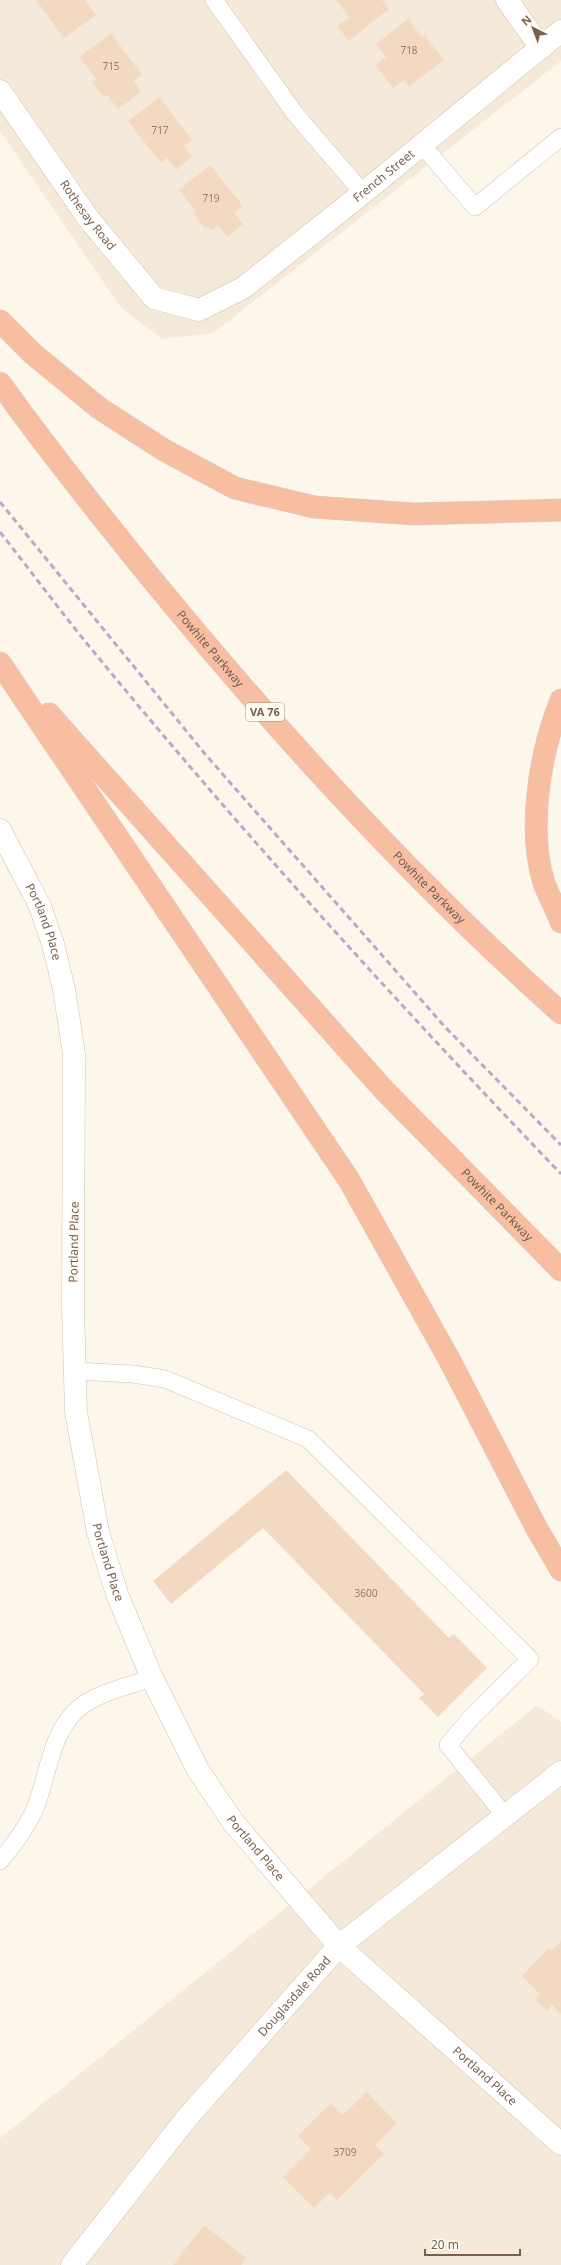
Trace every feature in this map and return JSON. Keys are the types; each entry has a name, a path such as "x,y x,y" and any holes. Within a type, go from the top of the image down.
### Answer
{"highway":[{"path":"0,321 32,353 99,408 164,450 236,488 314,507 414,514 561,510"},
{"name":"Powhite Parkway","path":"0,383 50,454 212,653 361,819 502,960 561,1013"},
{"name":"Powhite Parkway","path":"0,660 384,1090 561,1270"},
{"path":"0,663 349,1180 449,1359 537,1528 561,1570"},
{"path":"561,700 553,720 541,770 536,832 544,882 561,922"}],"street":[{"path":"507,0 541,48"},
{"name":"French Street","path":"199,310 243,288 363,193 561,31"},
{"name":"Rothesay Road","path":"0,91 88,218 154,298 199,310"},
{"name":"Portland Place","path":"0,830 40,906 53,944 64,989 74,1054 73,1306 76,1412 98,1532 117,1594 152,1678 198,1770 233,1822 339,1946 561,2144"},
{"name":"Douglasdale Road","path":"72,2265 186,2119 339,1946 561,1772"}],"lane":[{"path":"214,0 296,115 363,193"},
{"path":"422,145 475,206 561,137"},
{"path":"74,1371 133,1374 165,1379 308,1439 530,1659 469,1720 448,1745 505,1816"},
{"path":"0,1861 16,1841 33,1812 57,1739 72,1715 88,1701 152,1678"}],"shaded area":[{"path":"0,0 561,0 561,61 213,333 162,339 121,308 0,131"},
{"path":"537,1705 561,1722 561,2265 0,2265 0,2138"}],"building":[{"path":"36,0 85,0 96,15 64,38"},
{"path":"336,0 382,0 389,9 349,41 337,26 349,17"},
{"path":"408,19 422,37 424,35 444,60 409,87 404,80 393,88 375,65 386,57 376,44"},
{"path":"111,33 142,75 134,81 141,92 118,109 107,95 104,97 92,82 96,79 79,57"},
{"path":"159,97 192,140 184,146 192,157 176,170 167,158 161,163 128,121"},
{"path":"210,165 243,206 234,213 243,224 227,237 218,225 211,231 208,227 205,228 194,214 196,212 179,190"},
{"path":"286,1470 449,1638 454,1634 487,1668 438,1717 419,1698 424,1694 263,1528 171,1604 153,1581"},
{"path":"561,1941 561,2014 552,2005 547,2011 535,1999 540,1994 522,1976 550,1947 552,1950"},
{"path":"367,2092 397,2123 375,2145 384,2154 337,2200 330,2193 314,2208 283,2177 311,2149 298,2136 331,2103 343,2115"},
{"path":"204,2225 246,2258 241,2265 173,2265"}],"railway":[{"path":"0,502 205,754 446,1028 561,1145"},
{"path":"0,532 98,657 210,790 383,984 561,1174"}]}
